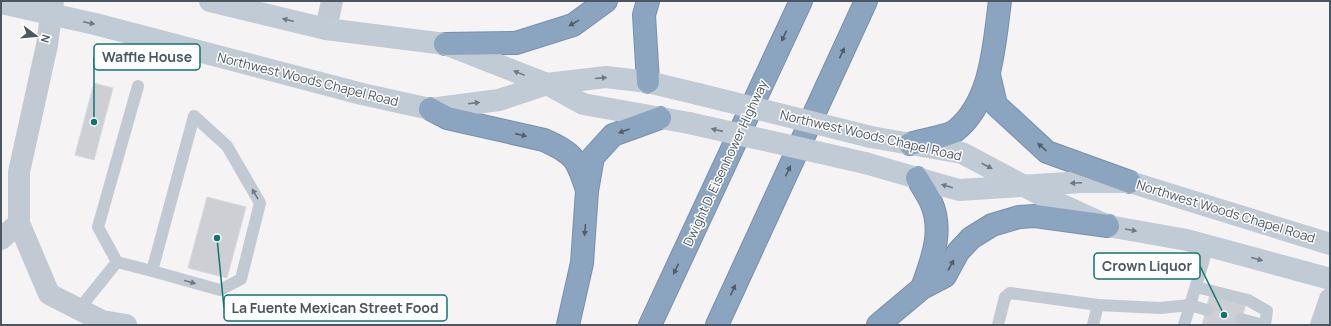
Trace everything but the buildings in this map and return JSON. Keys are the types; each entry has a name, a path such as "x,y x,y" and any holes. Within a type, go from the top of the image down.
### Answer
{"highway":[{"path":"445,44 516,43 573,25 606,1"},
{"path":"648,1 644,15 648,82"},
{"name":"Dwight D. Eisenhower Highway","path":"650,325 801,1"},
{"path":"717,325 866,1"},
{"path":"910,144 954,132 973,111 989,75 1000,1"},
{"path":"989,75 996,106 1047,152 1130,182"},
{"path":"430,109 447,118 544,140 556,146 569,153 579,164 587,191"},
{"path":"568,325 582,263 587,191 593,157 613,135 660,118"},
{"path":"917,178 931,202 937,228 935,254 922,288"},
{"path":"878,325 922,288 945,276 971,238 992,225 1019,217 1035,216 1108,226"}],"main road":[{"name":"Northwest Woods Chapel Road","path":"210,1 326,29 445,44 547,84 583,104 689,123 865,163 959,190 1130,182 1330,244"},
{"name":"Northwest Woods Chapel Road","path":"1,3 52,8 95,24 362,94 430,109 499,100 547,84 606,77 648,82 871,137 962,153 1046,198 1108,226 1187,240 1330,279"}],"street":[{"path":"326,29 332,1"},
{"path":"52,8 47,45 20,172 19,223 49,294 102,321 126,325"},
{"path":"1,239 19,223"},
{"path":"1321,325 1330,299"}],"lane":[{"path":"138,86 98,227 117,262 152,272 220,290 241,279 260,203 227,146 194,116 152,272"},
{"path":"1184,325 1208,246"},
{"path":"79,309 117,262"},
{"path":"1196,287 1248,300 1267,311 1264,325 1241,319"},
{"path":"998,325 1005,297 1010,293 1098,305 1160,308 1190,305 1207,310"},
{"path":"1093,325 1098,305"}],"place":[{"name":"Waffle House","path":"94,122"},
{"name":"La Fuente Mexican Street Food","path":"217,238"},
{"name":"Crown Liquor","path":"1224,315"}]}
